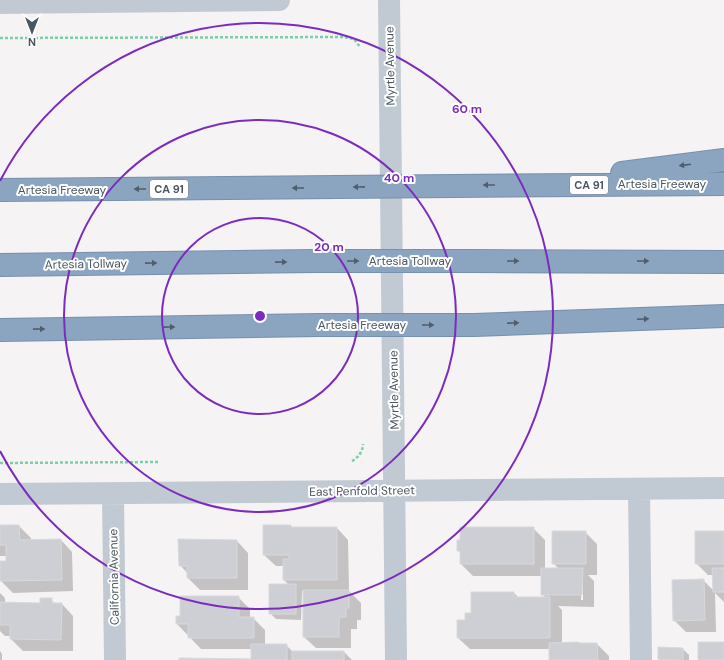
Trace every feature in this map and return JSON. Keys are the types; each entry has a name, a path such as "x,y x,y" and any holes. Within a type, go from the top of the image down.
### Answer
{"highway":[{"path":"516,185 724,160"},
{"name":"Artesia Freeway","path":"0,190 724,184"},
{"name":"Artesia Tollway","path":"0,265 314,261 724,262"},
{"name":"Artesia Freeway","path":"0,330 319,325 474,325 724,316"}],"street":[{"path":"0,3 279,0"},
{"name":"Myrtle Avenue","path":"389,0 396,660"},
{"name":"East Penfold Street","path":"0,494 724,488"},
{"path":"639,489 641,660"},
{"name":"California Avenue","path":"113,494 114,660"}],"building":[{"path":"0,525 19,525 20,540 61,539 62,580 0,581 0,561 6,561 6,545 0,545"},
{"path":"263,525 291,525 291,527 337,527 337,580 283,580 283,559 289,559 289,555 263,555"},
{"path":"460,527 534,527 534,564 460,564 460,551 457,551 457,540 460,540"},
{"path":"552,531 586,531 586,564 552,564"},
{"path":"695,531 724,531 724,564 695,564"},
{"path":"178,539 237,540 237,578 187,578 187,566 179,566"},
{"path":"541,568 583,568 582,595 541,595"},
{"path":"712,568 724,568 724,592 713,592"},
{"path":"704,579 705,620 673,621 672,580"},
{"path":"269,584 296,584 296,614 269,614"},
{"path":"303,590 349,590 349,608 346,608 346,617 339,617 339,637 303,637"},
{"path":"471,592 514,592 514,597 550,597 550,638 457,638 457,620 465,620 465,613 471,613"},
{"path":"180,596 239,596 239,617 254,617 254,638 188,638 188,624 176,624 176,616 180,616"},
{"path":"40,598 52,598 52,603 62,603 61,640 10,639 10,625 0,625 0,602 40,603"},
{"path":"698,642 724,642 724,660 698,660"},
{"path":"549,643 597,643 598,660 549,660"},
{"path":"251,644 287,644 287,660 179,660 179,658 251,659"},
{"path":"658,647 683,648 683,660 658,659"},
{"path":"292,651 344,651 344,660 292,660"}]}
